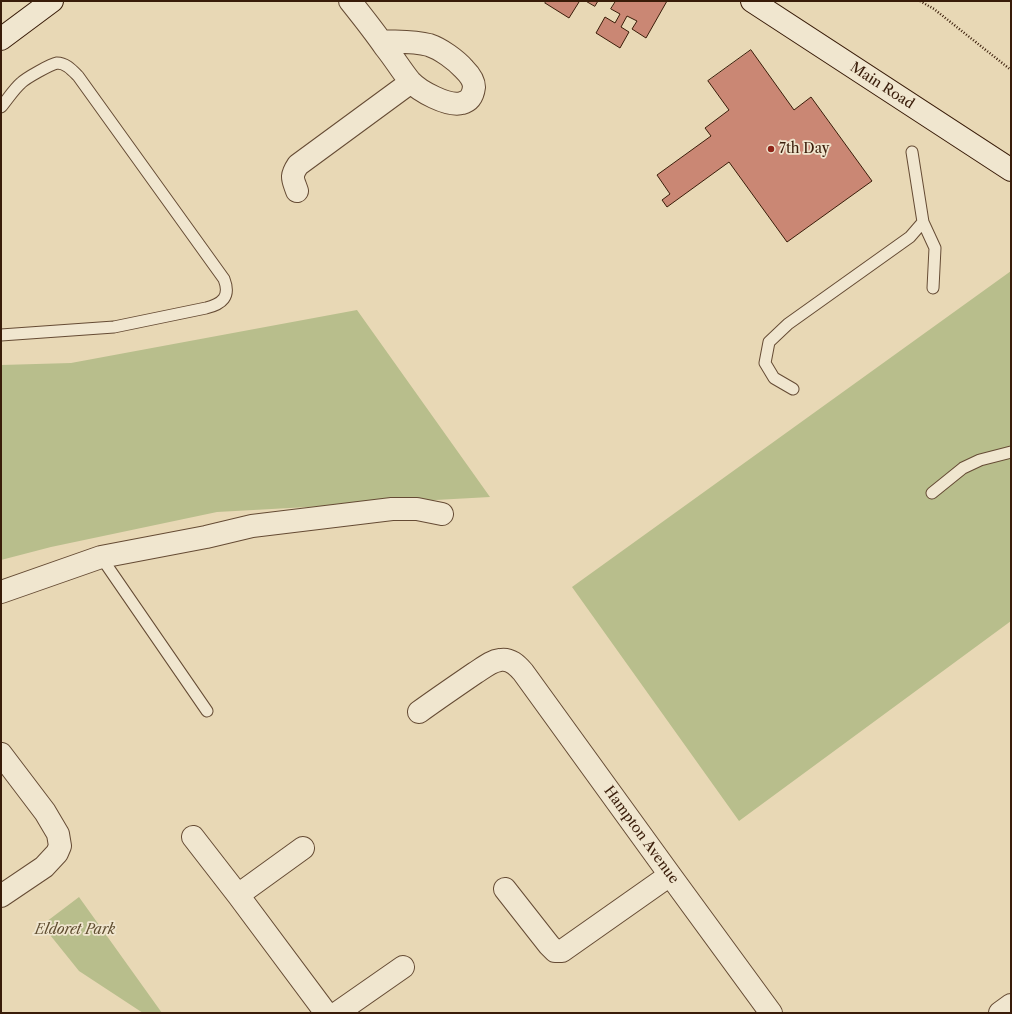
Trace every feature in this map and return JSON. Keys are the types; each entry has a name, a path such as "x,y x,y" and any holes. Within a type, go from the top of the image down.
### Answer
{"street":[{"path":"1,39 52,1"},
{"path":"350,1 411,82 424,92 442,100 460,104 469,99 473,94 474,84 471,76 461,65 436,48 415,42 381,41"},
{"name":"Main Road","path":"752,1 1011,170"},
{"path":"297,191 292,178 298,165 411,82"},
{"path":"1,592 101,557 206,537 252,526 405,508 442,514"},
{"name":"Hampton Avenue","path":"419,712 491,663 500,659 509,660 517,665 771,1013"},
{"path":"1,754 45,812 58,834 60,846 57,853 44,867 1,896"},
{"path":"193,837 326,1013"},
{"path":"238,895 303,848"},
{"path":"505,889 549,945 555,950 562,951 670,875"},
{"path":"337,1013 403,967"},
{"path":"1000,1013 1011,1005"}],"lane":[{"path":"1,107 21,83 48,67 57,63 71,68 224,279 227,287 226,296 216,306 114,327 1,335"},
{"path":"912,152 923,222 935,248 933,288"},
{"path":"793,389 774,378 765,363 769,342 788,324 910,237 923,222"},
{"path":"932,493 963,468 980,460 1011,452"},
{"path":"101,557 208,711"}],"path":[{"path":"920,1 934,9 1011,70"}],"green space":[{"path":"1011,271 1011,621 739,821 572,587"},
{"path":"357,310 490,497 217,512 51,547 1,560 1,365 71,363"},
{"name":"Eldoret Park","path":"79,897 162,1013 143,1013 79,971 42,925"}],"building":[{"path":"547,1 579,2 569,18 545,3"},
{"path":"586,1 598,1 595,6"},
{"path":"616,1 667,1 646,38 632,29 637,21 627,16 621,27 629,32 620,48 596,33 605,17 615,23 620,14 611,9"},
{"name":"7th Day","path":"751,50 794,110 811,97 872,181 787,242 729,162 667,207 662,200 670,194 657,175 711,136 705,128 729,110 708,81"}],"place":[{"name":"7th Day","path":"771,149"}]}
